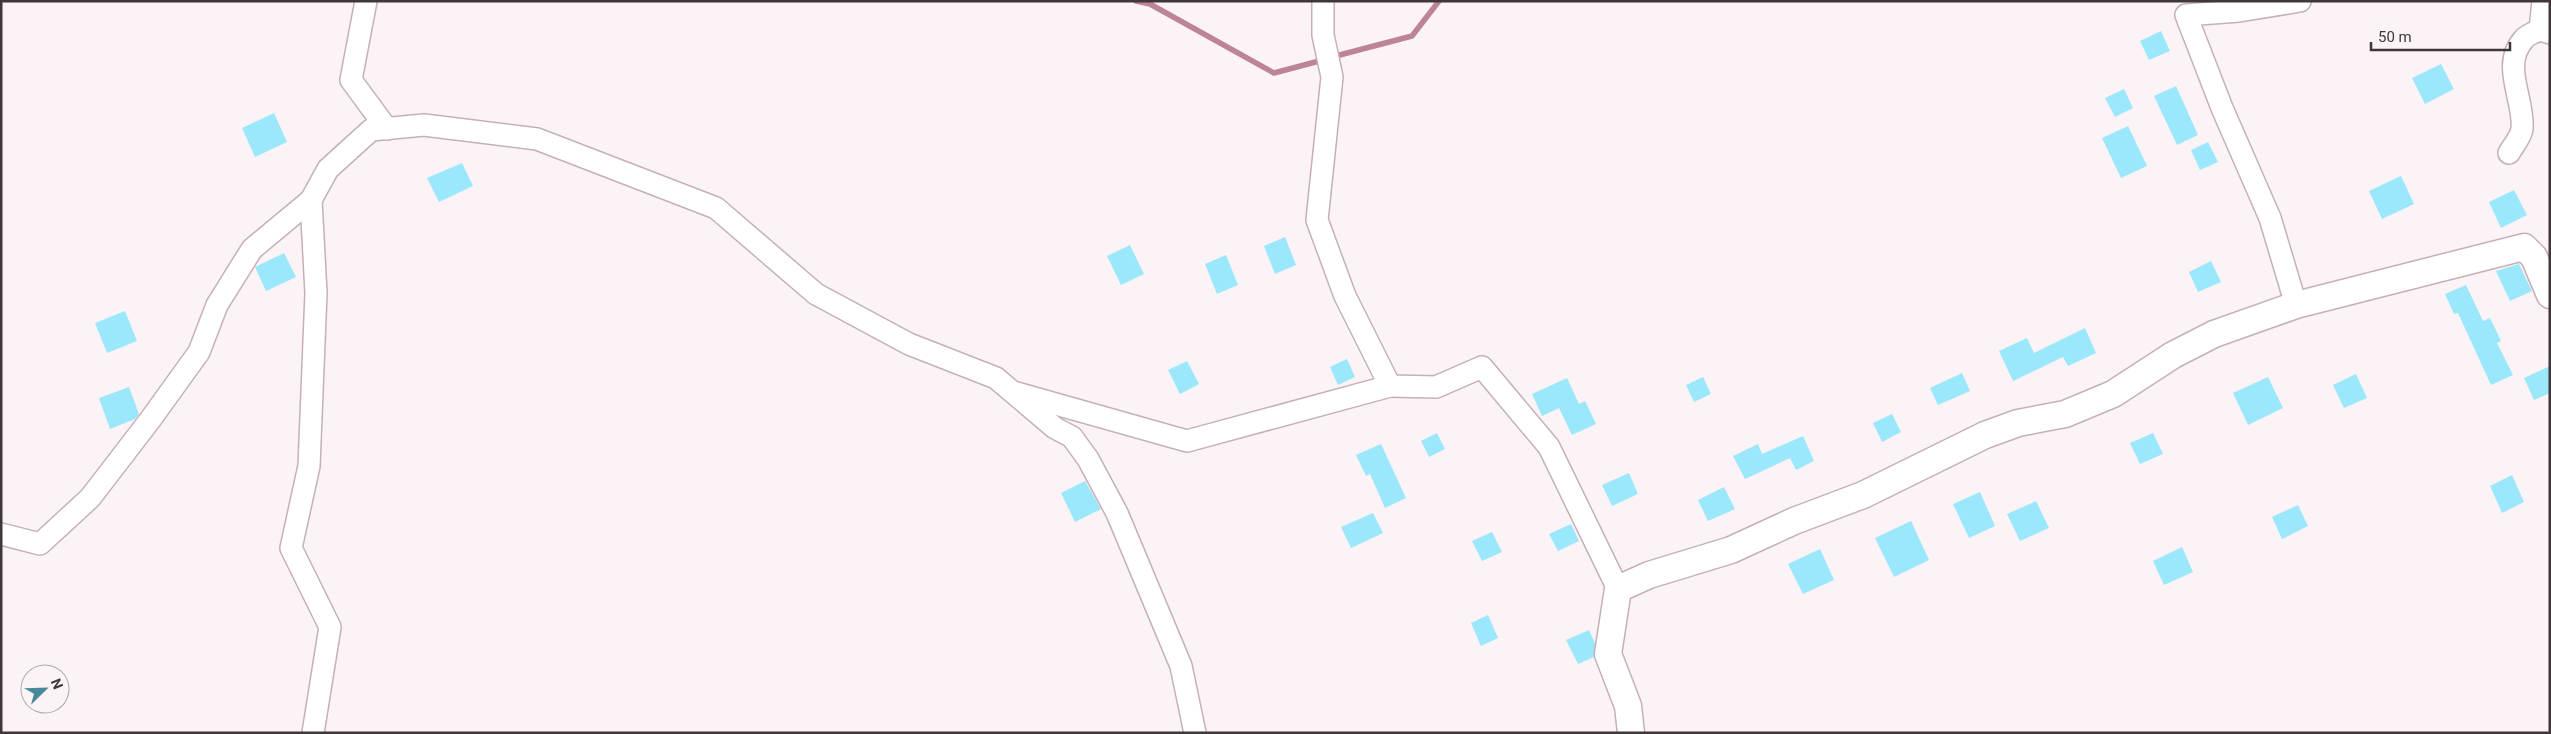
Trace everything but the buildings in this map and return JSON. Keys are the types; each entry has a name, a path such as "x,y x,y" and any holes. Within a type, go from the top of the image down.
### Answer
{"street":[{"path":"366,1 350,80 387,128"},
{"path":"1323,1 1323,35 1332,77 1317,220 1345,296 1390,386"},
{"path":"2296,305 2270,218 2222,108 2186,15 2239,11 2300,1"},
{"path":"2510,153 2522,130 2519,101 2513,79 2516,54 2524,39 2545,31 2543,1"},
{"path":"1,534 40,544 90,498 199,352 217,305 252,249 311,200 328,169 371,130 424,125 537,138 716,208 816,294 909,344 996,378 1055,428 1072,437 1088,459 1117,513 1181,666 1195,733"},
{"path":"311,200 316,293 309,466 291,548 330,627 313,733"},
{"path":"1618,589 1649,575 1731,550 1794,521 1863,495 1985,435 2018,423 2065,414 2113,394 2173,355 2214,334 2296,305 2524,247 2534,257 2550,295"},
{"path":"1012,391 1187,441 1390,386 1436,387 1482,367 1549,447 1618,589 1608,654 1628,706 1631,733"}],"waterway":[{"path":"1136,1 1150,4 1274,73 1323,60"},
{"path":"1332,57 1412,36 1439,1"}]}
